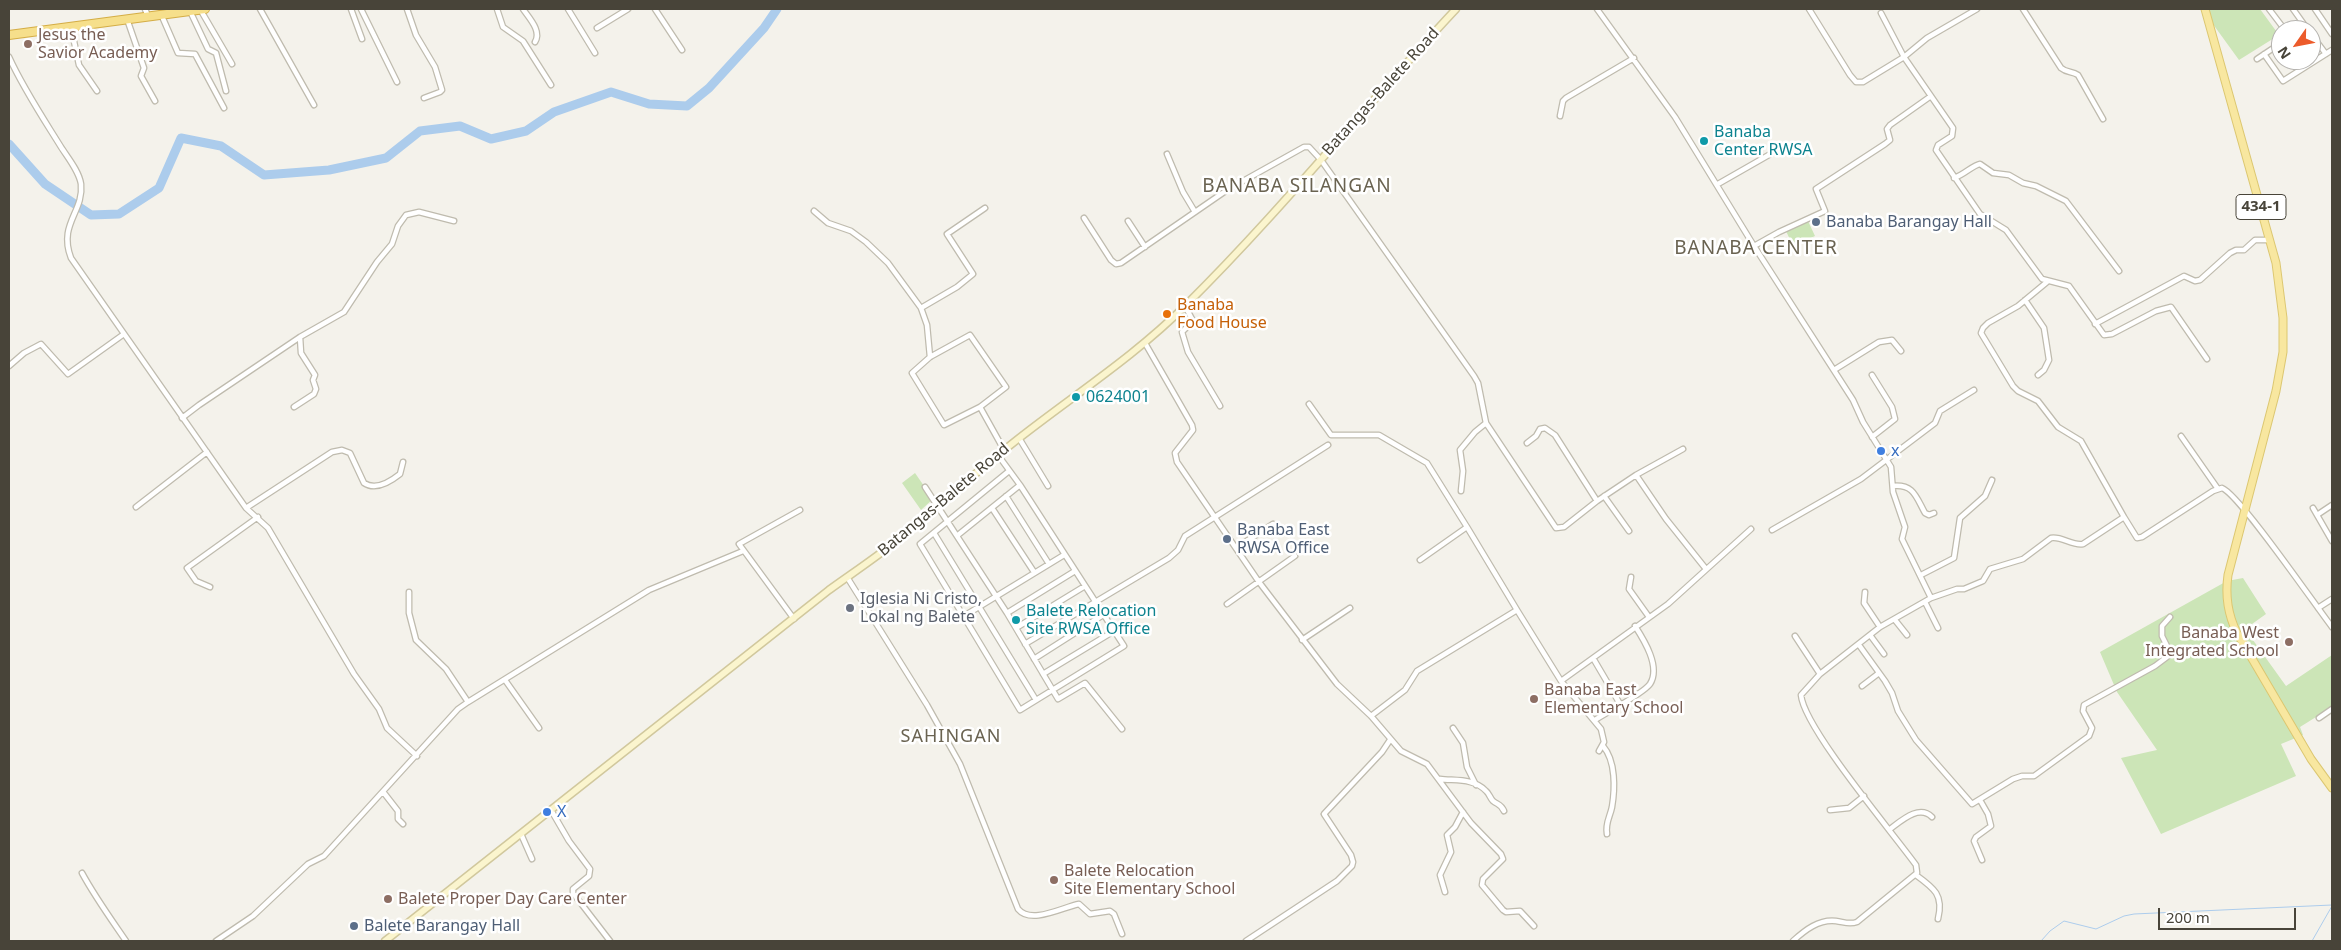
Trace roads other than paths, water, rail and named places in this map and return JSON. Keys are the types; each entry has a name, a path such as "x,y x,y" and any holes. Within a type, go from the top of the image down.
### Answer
{"highway":[{"path":"9,35 127,18 146,12 161,14 205,9"}],"main road":[{"name":"Batangas-Balete Road","path":"385,941 894,542 1019,438 1145,343 1185,306 1322,160 1391,78 1456,9"},
{"name":"434-1","path":"2205,9 2276,263 2283,318 2283,352 2276,391 2227,582 2227,602 2230,617 2237,633 2311,759 2332,788"}],"street":[{"path":"200,9 232,64"},
{"path":"260,9 314,105"},
{"path":"351,9 362,39"},
{"path":"361,9 397,82"},
{"path":"407,9 416,35 435,67 442,90 424,98"},
{"path":"498,9 501,23 527,45 551,84"},
{"path":"523,9 536,30 538,36 535,42"},
{"path":"568,9 595,53"},
{"path":"597,28 628,9"},
{"path":"655,9 682,50"},
{"path":"1598,9 1675,117 1718,184 1754,246 1853,400 1890,467 1895,501 1905,527 1902,539 1931,598"},
{"path":"1809,9 1827,40 1856,82 1862,82 1904,57 1927,38 1977,9"},
{"path":"2031,9 2024,10 2061,68 2066,72 2073,72 2078,75 2103,119"},
{"path":"2269,9 2277,20"},
{"path":"2293,9 2301,20"},
{"path":"2315,9 2332,34"},
{"path":"190,11 208,48 216,52 226,90"},
{"path":"161,14 178,53 196,54 224,108"},
{"path":"1881,14 1904,57 1953,128 1952,136 1938,146 1936,150 1983,218 2006,230 2038,275 2047,282 2069,286 2104,335 2108,336 2156,311 2171,307 2206,359"},
{"path":"127,18 144,68 141,76 155,101"},
{"path":"71,26 79,65 97,91"},
{"path":"2321,47 2326,54"},
{"path":"2257,58 2271,49"},
{"path":"2264,54 2284,81 2332,50"},
{"path":"9,57 79,177 81,184 79,200 69,224 67,246 71,258 246,508 268,528 354,674 379,709 387,728 417,756"},
{"path":"1560,116 1562,101 1634,58"},
{"path":"1754,246 1779,232 1825,211 1816,189 1890,140 1887,129 1890,125 1930,96"},
{"path":"1084,218 1116,264 1145,247 1241,182 1304,146 1309,147 1322,160 1474,376 1478,383 1486,423 1556,528 1564,527 1636,474 1683,449"},
{"path":"1718,184 1774,152"},
{"path":"1167,154 1183,192 1195,212"},
{"path":"1954,178 1964,175 1974,166 1980,164 1993,173 2009,175 2066,201 2119,272"},
{"path":"920,308 957,287 973,274 947,234 984,208"},
{"path":"814,211 828,222 851,231 866,242 888,264 920,308 927,325 930,357"},
{"path":"182,418 300,337 344,312 377,262 392,244 398,226 406,216 419,212 454,221"},
{"path":"1128,221 1145,247"},
{"path":"2095,324 2184,276 2195,281 2200,280 2236,250 2244,250 2255,240 2270,240"},
{"path":"2047,282 2025,300 1982,328 1981,333 2013,386 2018,391 2038,401 2058,427 2081,441 2137,538 2142,538 2222,488 2229,492 2246,513 2332,627"},
{"path":"2025,300 2044,328 2049,360 2044,370 2038,375"},
{"path":"1185,306 1193,320 1182,332 1188,352 1220,406"},
{"path":"9,366 24,353 41,344 68,374 124,334"},
{"path":"970,335 1006,387 980,407 944,426 912,373 930,357 970,335"},
{"path":"294,407 314,394 316,389 313,380 315,375 300,353 300,337"},
{"path":"1834,370 1879,342 1892,340 1901,351"},
{"path":"1145,343 1192,424 1193,430 1175,456 1236,548 1302,640 1341,689 1371,716 1401,751 1423,761 1463,812 1502,856 1501,861 1483,879 1482,885 1503,910 1506,912 1520,911 1534,926"},
{"path":"1872,375 1892,407 1896,419 1872,437"},
{"path":"1772,530 1829,499 1872,472 1935,422 1940,411 1974,390"},
{"path":"1309,404 1331,435 1384,437 1427,463 1560,681 1595,720 1604,734 1603,746 1599,751"},
{"path":"980,407 1004,450"},
{"path":"1461,491 1463,470 1460,450 1475,432 1486,423"},
{"path":"1527,443 1536,436 1540,429 1545,428 1555,435 1597,501"},
{"path":"2181,436 2218,489"},
{"path":"1019,438 1048,486"},
{"path":"1025,644 1094,601 1169,558 1178,550 1185,536 1328,445"},
{"path":"246,508 332,452 342,450 350,453 364,483 374,487 384,484 400,474 403,462"},
{"path":"136,507 208,452"},
{"path":"998,455 1020,484 1124,646 1020,710 920,544 1009,471"},
{"path":"1636,474 1666,519 1706,569"},
{"path":"1921,575 1954,558 1960,518 1985,496 1992,480"},
{"path":"958,535 1020,484"},
{"path":"1893,486 1905,485 1910,488 1925,513 1928,515 1934,513"},
{"path":"925,487 938,504 1007,613 1058,699 1085,683 1122,729"},
{"path":"1006,496 1050,564"},
{"path":"1604,496 1629,531"},
{"path":"2317,515 2332,505"},
{"path":"992,508 1034,572"},
{"path":"2313,508 2332,541"},
{"path":"794,619 739,544 800,510"},
{"path":"210,587 196,581 186,568 258,517"},
{"path":"1792,941 1806,929 1819,923 1834,921 1852,924 1857,922 1916,875 1918,871 1890,829 1822,739 1802,703 1803,692 1820,674 1880,627 1931,598 1957,588 1964,589 1983,581 1990,569 2023,559 2051,538 2055,537 2078,545 2083,544 2124,517"},
{"path":"1236,548 1272,524"},
{"path":"1420,560 1467,527"},
{"path":"1560,681 1674,599 1751,528"},
{"path":"934,533 1036,700"},
{"path":"216,941 253,916 308,864 324,856 384,793 458,709 648,590 743,551"},
{"path":"964,616 1064,555"},
{"path":"1226,604 1295,556"},
{"path":"1007,613 1075,571"},
{"path":"847,577 927,705 960,764 1021,913 1030,916 1078,904 1090,914 1112,911 1122,934"},
{"path":"1631,577 1629,589 1649,617"},
{"path":"1016,628 1084,586"},
{"path":"410,592 409,613 416,640 446,669 468,702"},
{"path":"1865,592 1864,603 1880,627"},
{"path":"2318,608 2332,599"},
{"path":"1924,602 1938,628"},
{"path":"1302,640 1350,608"},
{"path":"1371,716 1405,690 1419,670 1517,610"},
{"path":"1034,659 1103,615"},
{"path":"1859,645 1892,693 1898,711 1916,740 1972,804 2013,779 2022,776 2034,776 2089,736 2092,728 2083,711 2084,705 2155,666 2171,654 2161,630 2170,617"},
{"path":"1895,620 1908,635"},
{"path":"1595,720 1647,687 1652,679 1652,667 1648,648 1636,626"},
{"path":"1043,674 1114,631"},
{"path":"1870,635 1884,654"},
{"path":"1795,636 1820,674"},
{"path":"1593,658 1620,704"},
{"path":"1862,686 1879,673"},
{"path":"505,680 539,728"},
{"path":"2319,718 2332,709"},
{"path":"1453,728 1463,742 1467,768 1476,785"},
{"path":"1246,941 1337,881 1352,866 1351,855 1324,814 1382,752 1390,740"},
{"path":"1603,746 1610,756 1613,778 1612,801 1606,826 1607,834"},
{"path":"1438,778 1464,781 1476,785 1487,792 1493,801 1500,804 1504,811"},
{"path":"384,793 398,811 398,819 403,824"},
{"path":"1830,810 1849,808 1864,796"},
{"path":"1980,800 1988,814 1990,826 1976,837 1974,841 1982,860"},
{"path":"551,810 569,841 590,869 589,876 573,889 572,893 610,941"},
{"path":"1890,829 1918,812 1924,811 1932,817"},
{"path":"1445,892 1440,875 1451,852 1447,835 1455,828 1463,812"},
{"path":"521,834 532,859"},
{"path":"82,873 97,900 117,925 126,941"},
{"path":"1916,875 1930,885 1938,896 1941,907 1938,919"}],"waterway":[{"path":"9,144 45,184 91,215 119,214 159,188 181,138 221,146 264,175 329,170 386,158 420,131 460,126 491,139 526,131 554,112 611,92 649,104 687,106 709,88 764,28 777,9"},
{"path":"2041,941 2050,931 2064,921 2096,929 2124,916 2134,914 2332,905"},
{"path":"2312,941 2332,906"}],"place":[{"name":"Jesus the Savior Academy","path":"28,44"},
{"name":"Banaba Center RWSA","path":"1704,141"},
{"name":"Banaba Barangay Hall","path":"1816,222"},
{"name":"Banaba Food House","path":"1167,314"},
{"name":"0624001","path":"1076,397"},
{"name":"x","path":"1881,451"},
{"name":"Banaba East RWSA Office","path":"1227,539"},
{"name":"Iglesia Ni Cristo, Lokal ng Balete","path":"850,608"},
{"name":"Balete Relocation Site RWSA Office","path":"1016,620"},
{"name":"Banaba West Integrated School","path":"2289,642"},
{"name":"Banaba East Elementary School","path":"1534,699"},
{"name":"X","path":"547,812"},
{"name":"Balete Relocation Site Elementary School","path":"1054,880"},
{"name":"Balete Proper Day Care Center","path":"388,899"},
{"name":"Balete Barangay Hall","path":"354,926"}],"district":[{"name":"BANABA SILANGAN","path":"1297,187"},
{"name":"BANABA CENTER","path":"1756,249"},
{"name":"SAHINGAN","path":"951,737"}]}
